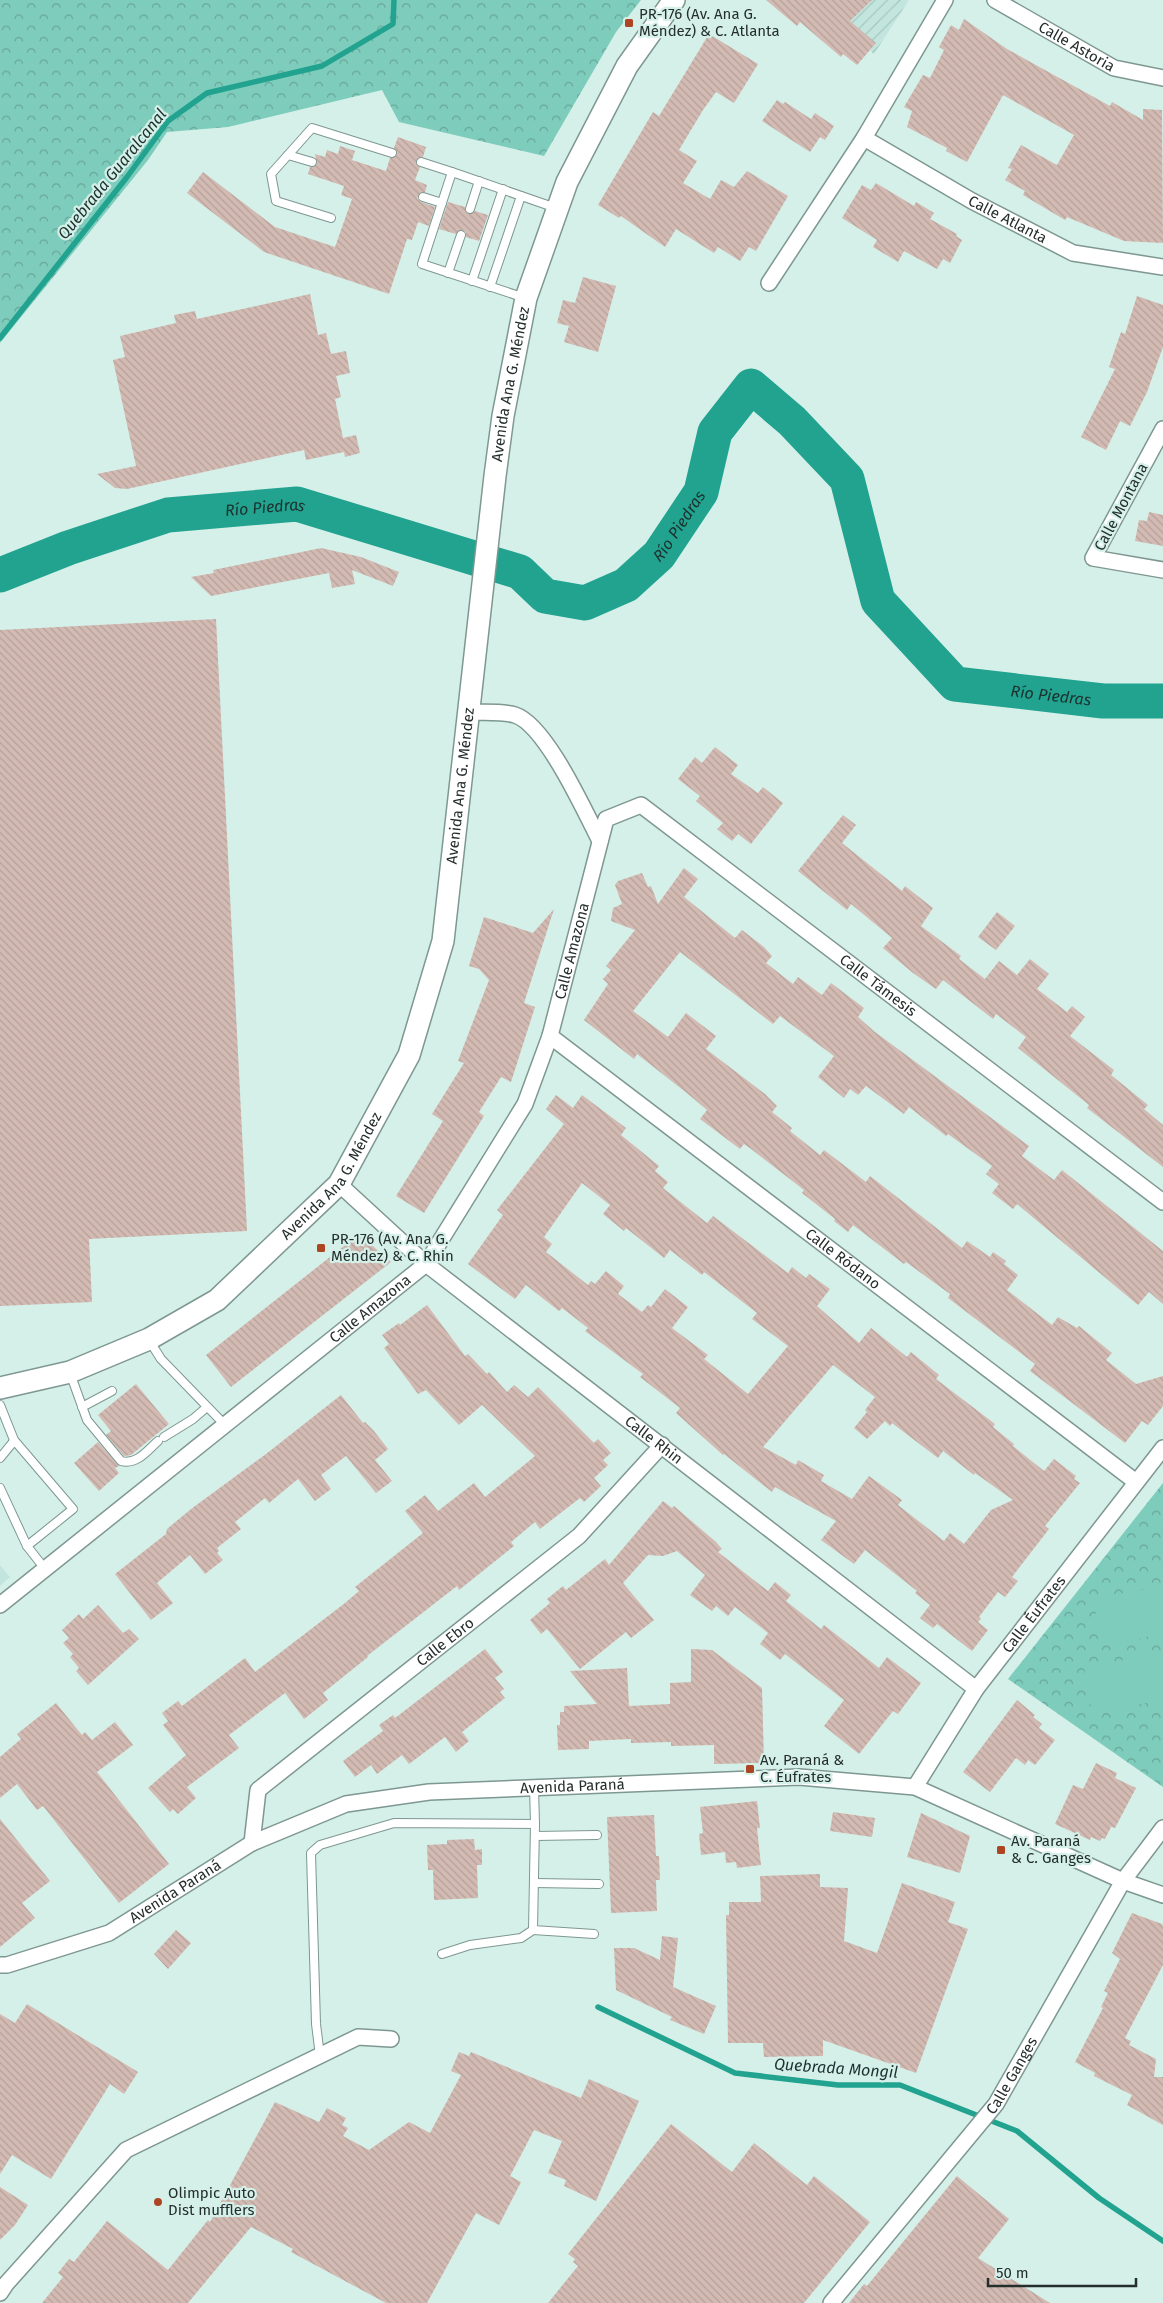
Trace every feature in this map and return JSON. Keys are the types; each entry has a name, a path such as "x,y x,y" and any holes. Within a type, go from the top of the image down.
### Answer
{"main road":[{"name":"Avenida Ana G. Méndez","path":"0,1388 70,1372 149,1339 217,1300 339,1184 408,1055 443,941 495,476 503,416 526,298 567,182 627,66 674,0"}],"street":[{"path":"768,283 864,138 945,0"},
{"name":"Calle Astoria","path":"995,0 1114,68 1163,78"},
{"name":"Calle Atlanta","path":"864,138 972,201 1073,253 1163,267"},
{"name":"Calle Montana","path":"1163,429 1093,558 1163,570"},
{"path":"469,712 516,715 532,726 562,769 600,842"},
{"name":"Calle Támesis","path":"600,842 606,819 641,806 1163,1202"},
{"name":"Calle Amazona","path":"0,1605 426,1264 525,1104 550,1036 600,842"},
{"name":"Calle Ródano","path":"550,1036 1136,1482"},
{"name":"Calle Rhin","path":"339,1184 426,1264 976,1689"},
{"name":"Calle Ebro","path":"252,1843 258,1790 579,1536 662,1445"},
{"name":"Calle Éufrates","path":"915,1787 976,1689 1163,1448"},
{"name":"Avenida Paraná","path":"0,1965 7,1965 109,1933 252,1843 346,1804 429,1792 799,1777 915,1787 1123,1881 1163,1895"},
{"name":"Calle Ganges","path":"831,2303 996,2104 1123,1881 1163,1828"},
{"path":"0,2293 126,2150 358,2037 391,2039"}],"lane":[{"path":"331,218 276,201 271,174 312,128 392,153"},
{"path":"288,155 312,162"},
{"path":"421,162 558,208"},
{"path":"452,172 422,264 526,298"},
{"path":"470,209 479,181"},
{"path":"472,281 503,189"},
{"path":"490,286 521,196"},
{"path":"423,197 442,203"},
{"path":"448,273 461,235"},
{"path":"149,1339 160,1359 226,1426"},
{"path":"70,1372 87,1420 121,1461 131,1463 136,1461 161,1439 193,1419 207,1407"},
{"path":"82,1407 112,1391"},
{"path":"0,1405 14,1441 73,1509 27,1546"},
{"path":"0,1458 14,1441"},
{"path":"0,1488 27,1546 45,1569"},
{"path":"533,1930 534,1788"},
{"path":"320,2056 316,2024 311,1852 320,1845 364,1830 394,1823 535,1824"},
{"path":"535,1836 597,1835"},
{"path":"534,1883 599,1884"},
{"path":"442,1954 470,1945 521,1938 533,1930 594,1934"}],"shaded area":[{"path":"813,0 909,0 874,54"},
{"path":"0,1565 10,1577 0,1586"}],"green space":[{"path":"0,0 641,0 616,32 544,156 399,122 382,90 228,127 167,132 148,160 0,343"},
{"path":"1163,1483 1163,1787 1008,1679"},
{"path":"1163,1586 1163,1634 1102,1645 1093,1599"},
{"path":"1163,1653 1163,1700 1092,1713 1084,1667"}],"building":[{"path":"766,0 872,0 850,21 876,43 857,65 843,54 841,57 800,22 797,26"},
{"path":"964,19 1007,49 1110,106 1112,102 1143,120 1143,109 1162,110 1163,243 1124,241 1067,217 1065,220 1023,195 1025,191 1005,180 1012,169 1008,168 1021,145 1057,165 1074,135 1003,95 967,162 946,151 947,148 907,127 912,111 904,107 923,75 930,78 944,50 939,47 951,25 959,30"},
{"path":"709,34 758,64 734,103 716,92 703,110 679,150 697,161 683,183 710,199 721,180 734,187 747,171 788,196 756,251 749,247 740,261 718,247 714,253 676,229 665,247 621,216 619,218 598,205 653,112 659,116"},
{"path":"777,100 783,104 785,102 811,119 815,113 834,126 825,140 820,137 810,152 762,121"},
{"path":"398,137 426,147 423,157 418,158 416,161 420,167 415,180 427,185 425,192 420,193 417,198 421,202 435,207 429,226 418,222 412,240 407,239 389,294 264,252 187,193 203,172 275,227 335,247 352,199 341,195 344,186 308,174 310,167 317,164 315,154 325,157 327,150 338,154 340,146 355,151 352,160 386,171 390,158 397,155 394,148"},
{"path":"876,183 914,206 916,202 934,213 930,219 957,234 956,236 962,240 950,263 943,259 937,269 904,251 898,262 873,247 877,240 842,218 862,185 871,190"},
{"path":"448,202 465,207 466,212 469,214 475,211 488,215 479,241 466,237 466,232 462,230 456,234 439,229"},
{"path":"583,277 616,286 598,352 564,342 569,326 557,323 563,300 575,303"},
{"path":"310,294 318,335 326,333 331,354 346,351 350,373 336,376 341,397 335,399 343,438 356,435 360,453 345,457 344,452 306,460 304,450 127,489 115,488 97,474 136,466 113,360 125,357 120,336 176,323 174,315 195,311 197,319"},
{"path":"1137,296 1163,305 1163,347 1147,392 1130,426 1120,421 1106,450 1081,437 1115,369 1109,367 1121,332 1125,334"},
{"path":"1149,512 1163,515 1163,546 1135,541 1139,520 1147,521"},
{"path":"321,548 361,557 399,572 393,586 352,570 355,584 332,588 329,573 211,596 191,577 214,573 213,570"},
{"path":"216,619 247,1231 89,1239 92,1302 0,1306 0,630"},
{"path":"715,747 738,765 731,774 758,793 763,787 783,803 751,844 738,834 732,841 717,829 723,823 696,801 700,796 678,779 695,757 702,763"},
{"path":"843,815 856,825 842,843 902,891 905,886 933,908 921,926 961,956 959,959 985,979 999,961 1017,975 1030,959 1049,974 1037,989 1067,1012 1072,1006 1085,1017 1070,1036 1114,1070 1111,1075 1148,1105 1144,1109 1163,1125 1163,1167 1087,1108 1089,1105 1018,1048 1026,1037 996,1014 993,1019 943,980 936,989 913,973 883,948 892,938 851,904 847,910 798,871"},
{"path":"684,868 698,879 684,897 735,938 742,930 764,947 772,956 766,963 793,984 798,977 822,995 831,983 864,1008 858,1017 875,1032 1029,1146 1022,1156 1054,1180 1062,1170 1163,1251 1163,1304 1149,1292 1138,1305 1017,1204 1013,1209 992,1193 999,1184 986,1174 992,1166 948,1134 946,1136 909,1107 904,1114 866,1086 858,1095 850,1089 844,1098 818,1077 834,1056 780,1016 773,1024 680,952 633,1011 668,1037 686,1013 716,1036 706,1049 765,1094 777,1106 772,1112 792,1128 790,1131 820,1155 824,1150 866,1182 870,1176 962,1248 967,1241 990,1257 993,1252 1006,1261 1004,1264 1018,1275 1007,1290 1052,1325 1058,1317 1077,1328 1079,1326 1112,1353 1106,1360 1136,1384 1163,1376 1163,1406 1148,1425 1142,1421 1125,1443 1030,1371 1035,1364 948,1298 950,1294 906,1262 904,1264 853,1225 848,1232 834,1221 835,1219 802,1193 804,1190 751,1149 744,1144 740,1149 700,1119 707,1110 688,1094 637,1054 634,1059 584,1020 608,984 603,979 611,970 606,966 635,930 611,921 613,908 622,904 615,885 618,881 642,873 648,887 651,886 658,904"},
{"path":"554,909 524,1003 535,1007 511,1082 501,1077 479,1112 484,1116 424,1213 396,1196 443,1121 432,1114 464,1063 458,1061 489,980 479,969 469,966 484,917 533,933"},
{"path":"997,912 1015,926 996,950 978,937"},
{"path":"556,1095 573,1108 582,1095 626,1128 621,1135 659,1166 655,1171 668,1182 663,1188 707,1223 713,1216 788,1273 792,1267 806,1278 809,1274 830,1289 817,1306 859,1343 871,1328 907,1357 911,1352 939,1375 936,1379 995,1424 993,1427 1044,1471 1054,1459 1076,1476 1074,1479 1080,1483 1045,1526 1049,1529 1012,1577 1018,1581 1005,1597 998,1592 979,1617 981,1619 978,1622 988,1630 972,1651 937,1624 933,1628 920,1618 930,1605 915,1593 917,1591 865,1550 854,1564 821,1540 836,1521 775,1487 772,1492 723,1455 676,1413 680,1408 640,1377 643,1374 585,1331 588,1328 562,1308 559,1311 526,1285 515,1299 468,1264 503,1215 497,1210 564,1124 546,1109","holes":["582,1183 610,1205 603,1214 624,1231 626,1228 664,1258 670,1250 702,1275 704,1272 757,1313 752,1319 788,1346 748,1394 704,1359 708,1355 672,1328 688,1307 665,1289 651,1307 648,1305 642,1312 618,1294 624,1286 606,1271 595,1284 591,1281 588,1285 546,1252 552,1244 544,1237","833,1365 875,1397 865,1410 867,1412 854,1428 867,1439 885,1421 890,1426 892,1423 938,1458 943,1451 974,1475 975,1473 1013,1500 991,1510 964,1544 950,1533 944,1541 898,1505 902,1500 869,1476 852,1499 821,1481 824,1475 798,1460 796,1465 763,1447"]},
{"path":"359,1234 391,1262 231,1387 206,1355"},
{"path":"427,1305 465,1356 468,1354 487,1374 489,1372 507,1392 514,1385 528,1397 538,1387 594,1443 598,1439 611,1453 603,1460 608,1465 594,1478 601,1486 584,1502 580,1498 540,1529 535,1522 511,1542 514,1546 459,1590 457,1586 323,1693 328,1700 304,1719 285,1693 229,1735 239,1748 187,1787 196,1798 178,1814 173,1809 170,1812 148,1788 186,1755 163,1725 168,1721 162,1713 178,1701 182,1706 245,1658 255,1672 345,1603 359,1591 355,1587 423,1533 405,1511 425,1495 438,1511 474,1483 485,1497 535,1456 482,1405 459,1425 426,1390 418,1394 384,1348 389,1344 382,1335 399,1323 400,1325"},
{"path":"136,1384 169,1424 131,1455 124,1456 106,1435 111,1431 98,1415"},
{"path":"341,1395 363,1423 365,1422 374,1431 388,1449 375,1460 392,1481 376,1493 346,1456 321,1475 331,1489 315,1501 298,1479 269,1503 265,1498 235,1522 241,1529 217,1548 219,1551 217,1553 223,1560 205,1574 190,1555 157,1583 173,1603 151,1620 115,1574 166,1534 167,1529 191,1509 266,1454"},
{"path":"98,1442 119,1466 115,1468 119,1473 99,1491 74,1463"},
{"path":"663,1501 672,1508 674,1506 716,1542 722,1549 718,1552 768,1591 775,1582 791,1595 786,1601 821,1629 824,1625 879,1668 887,1657 921,1683 898,1714 893,1711 859,1754 824,1726 844,1700 785,1654 780,1660 760,1644 768,1633 735,1607 728,1616 716,1606 712,1611 690,1595 705,1575 677,1551 663,1556 648,1555 623,1583 654,1620 631,1638 626,1632 580,1669 547,1629 541,1634 530,1620 550,1603 547,1599 563,1586 566,1590 605,1559 609,1565"},
{"path":"98,1605 123,1633 129,1629 139,1639 88,1685 76,1671 79,1668 70,1657 73,1654 63,1643 69,1638 62,1630 79,1614 83,1619"},
{"path":"485,1649 503,1672 495,1678 504,1689 500,1692 505,1698 462,1732 469,1741 456,1752 445,1737 409,1764 402,1755 377,1774 371,1765 355,1777 343,1761 383,1731 379,1725 393,1715 395,1718"},
{"path":"691,1649 712,1650 762,1688 764,1763 714,1764 714,1745 671,1746 671,1742 631,1743 631,1739 589,1741 589,1749 558,1750 557,1725 560,1725 560,1712 564,1712 564,1706 597,1704 570,1671 627,1668 629,1706 670,1704 670,1683 691,1682"},
{"path":"1017,1700 1035,1715 1033,1717 1042,1724 1039,1728 1055,1740 1035,1765 1028,1760 1025,1765 1016,1758 990,1792 963,1772"},
{"path":"56,1703 82,1735 85,1732 92,1740 115,1722 133,1745 97,1772 169,1864 119,1903 43,1806 37,1810 17,1784 0,1798 0,1757 21,1739 17,1734"},
{"path":"1096,1763 1117,1773 1115,1778 1136,1788 1115,1828 1111,1827 1105,1839 1102,1838 1100,1841 1091,1837 1090,1840 1055,1824 1073,1785 1083,1789"},
{"path":"757,1801 760,1828 757,1828 761,1865 737,1868 736,1862 726,1863 725,1852 701,1855 699,1834 703,1833 700,1807"},
{"path":"833,1812 875,1818 872,1837 830,1831"},
{"path":"921,1813 970,1836 960,1873 907,1857"},
{"path":"654,1815 656,1856 659,1856 660,1880 656,1880 657,1911 611,1913 607,1817"},
{"path":"0,1819 50,1881 22,1903 35,1918 0,1947"},
{"path":"474,1839 475,1850 482,1849 482,1865 477,1865 478,1898 434,1900 433,1870 428,1870 427,1845 447,1844 447,1840"},
{"path":"820,1874 820,1887 848,1888 844,1941 877,1953 902,1883 955,1902 948,1922 968,1929 916,2073 823,2040 823,2056 764,2057 763,2043 728,2043 726,1915 729,1915 729,1902 761,1902 760,1876"},
{"path":"1132,1913 1162,1924 1163,1927 1163,1965 1125,2038 1131,2041 1129,2045 1156,2059 1154,2077 1163,2077 1163,2125 1127,2105 1132,2095 1094,2076 1095,2073 1075,2062 1103,2008 1101,2007 1108,1993 1104,1991 1120,1959 1112,1953"},
{"path":"176,1930 191,1943 168,1969 154,1954"},
{"path":"662,1936 678,1938 673,1987 716,2006 704,2034 670,2020 672,2017 616,1990 614,1948 634,1948 660,1960"},
{"path":"27,2004 138,2072 124,2094 110,2084 51,2179 12,2155 0,2174 0,2014 15,2023"},
{"path":"459,2052 469,2056 471,2052 581,2098 589,2079 639,2101 596,2201 564,2186 566,2180 548,2173 562,2141 534,2130 510,2176 521,2182 499,2225 476,2213 427,2303 386,2303 291,2252 293,2249 251,2227 188,2303 42,2303 63,2277 58,2273 69,2259 74,2262 107,2221 168,2270 208,2220 210,2222 275,2102 319,2122 327,2108 346,2118 342,2125 348,2128 343,2136 369,2150 409,2122 430,2133 461,2075 451,2071"},
{"path":"671,2124 732,2172 754,2143 807,2185 814,2176 870,2222 804,2303 548,2303 578,2266 573,2262 575,2259 568,2254"},
{"path":"957,2176 1009,2219 978,2258 1050,2303 849,2303 864,2284 867,2286"},
{"path":"0,2187 28,2205 15,2225 0,2240"}],"waterway":[{"name":"Quebrada Guaralcanal","path":"0,338 127,177 168,121 207,93 322,66 393,24 394,0"},
{"name":"Río Piedras","path":"0,575 68,548 168,515 297,504 520,572 545,596 585,603 626,585 659,555 701,492 715,432 751,386 792,421 847,479 878,601 955,684 1103,701 1163,701"},
{"name":"Quebrada Mongil","path":"598,2007 735,2073 838,2085 900,2085 1017,2131 1099,2198 1163,2241"}],"place":[{"name":"PR-176 (Av. Ana G. Méndez) & C. Atlanta","path":"629,23"},
{"name":"PR-176 (Av. Ana G. Méndez) & C. Rhin","path":"321,1248"},
{"name":"Av. Paraná & C. Éufrates","path":"750,1769"},
{"name":"Av. Paraná & C. Ganges","path":"1001,1850"},
{"name":"Olimpic Auto Dist mufflers","path":"158,2202"}]}
